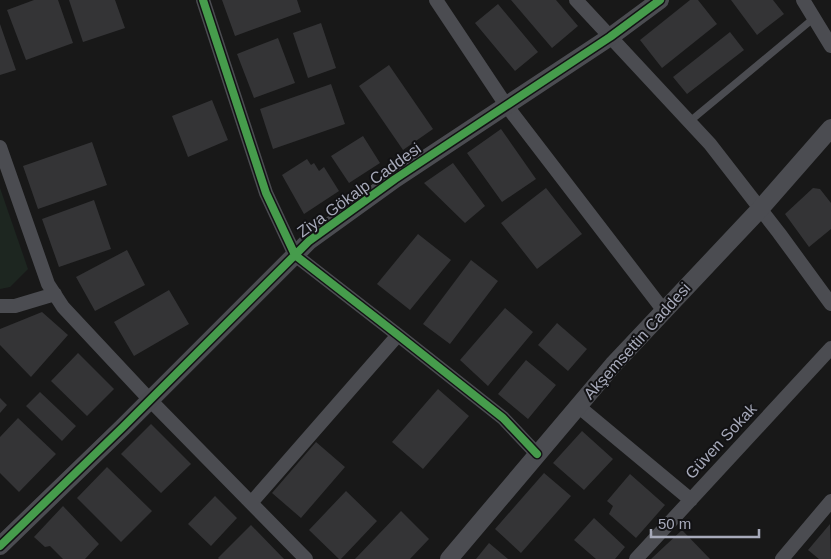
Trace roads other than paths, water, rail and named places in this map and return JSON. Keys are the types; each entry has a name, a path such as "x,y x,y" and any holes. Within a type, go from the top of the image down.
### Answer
{"street":[{"path":"202,0 266,193 294,256 503,418 537,454"},
{"path":"436,0 506,106 664,311"},
{"path":"576,0 710,144 831,304"},
{"name":"Ziya Gökalp Caddesi","path":"0,546 309,241 395,179 610,37 660,0"},
{"path":"803,0 831,46"},
{"name":"Akşemsettin Caddesi","path":"449,559 613,365 760,208 831,128"},
{"path":"0,147 48,284 63,307 150,400 306,559"},
{"path":"0,306 15,306 55,294"},
{"path":"251,503 398,335"},
{"name":"Güven Sokak","path":"636,559 831,348"},
{"path":"578,406 691,500"},
{"path":"782,559 831,501"}],"lane":[{"path":"689,122 814,18"}]}
